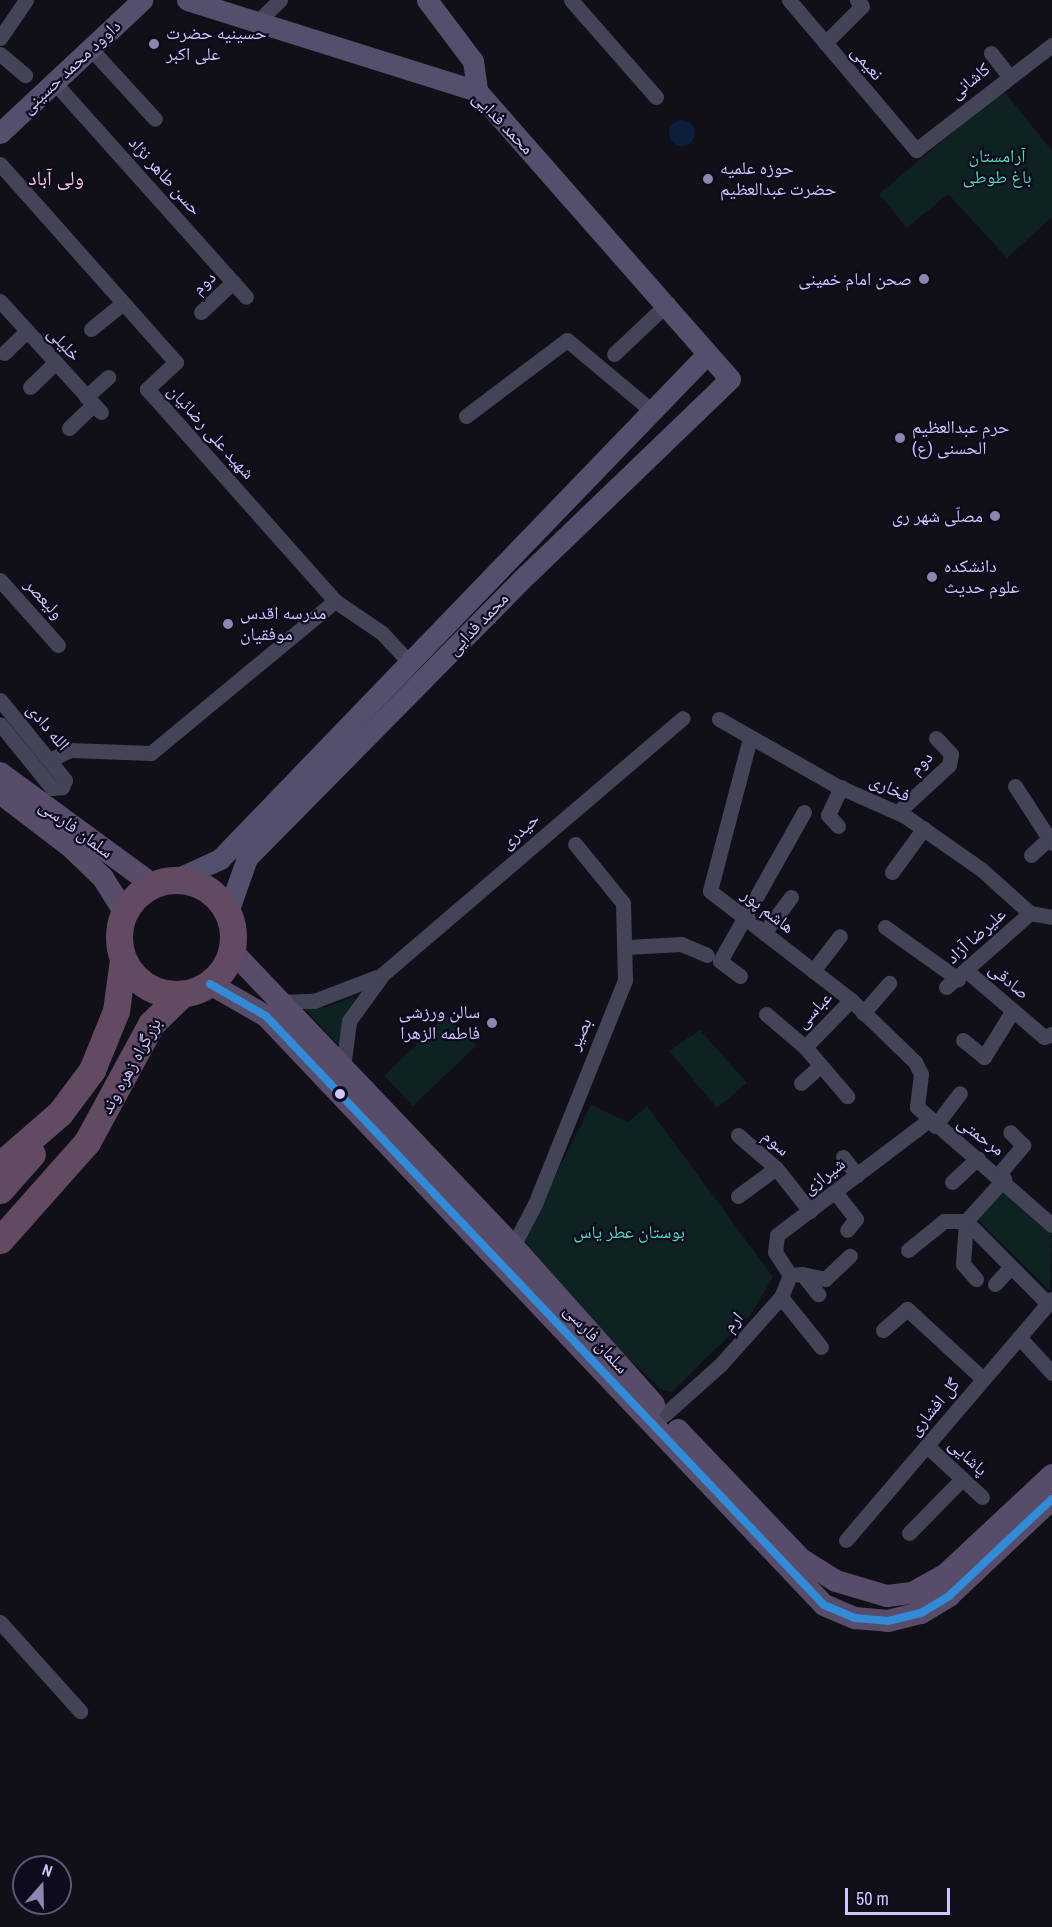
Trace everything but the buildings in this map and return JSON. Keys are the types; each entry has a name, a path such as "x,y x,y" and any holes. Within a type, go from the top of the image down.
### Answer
{"highway":[{"path":"164,882 206,888 228,912 232,951 210,984 181,995 142,984 123,958 119,928 124,912 164,882"},
{"name":"بزرگراه زهره وند","path":"0,1190 23,1167 105,1042 123,958"},
{"name":"بزرگراه زهره وند","path":"0,1240 87,1142 151,1024 181,995"},
{"name":"بزرگراه زهره وند","path":"0,1165 60,1113"},
{"name":"بزرگراه زهره وند","path":"0,1217 87,1142"}],"main road":[{"name":"سلمان فارسی","path":"0,773 164,882"},
{"name":"سلمان فارسی","path":"0,793 71,847 103,878 124,912"},
{"name":"سلمان فارسی","path":"232,951 513,1246 664,1415 801,1559 836,1581 887,1596 912,1593 946,1574 1052,1475"},
{"name":"سلمان فارسی","path":"210,984 266,1016 824,1605 877,1620 921,1613 949,1596 1052,1499"}],"street":[{"path":"0,38 26,0"},
{"name":"داوود محمد حسینی","path":"0,133 142,0"},
{"name":"محمد فدایی","path":"188,0 477,91 668,303 707,354 730,379 598,504 247,858 228,912"},
{"path":"257,22 280,0"},
{"path":"427,0 474,61 477,91"},
{"path":"571,0 656,97"},
{"name":"نعیمی","path":"789,0 916,150"},
{"path":"825,43 854,6"},
{"name":"کاشانی","path":"916,150 1008,75 1052,45"},
{"path":"90,48 155,119"},
{"path":"991,53 1008,75"},
{"path":"0,54 25,75"},
{"name":"حسن طاهر نژاد","path":"54,82 246,297"},
{"name":"شهید علی رضائیان","path":"0,164 176,362 147,389 335,601 382,633 410,663"},
{"name":"دوم","path":"201,312 233,282"},
{"name":"خلیلی","path":"0,302 93,405"},
{"path":"92,329 123,303"},
{"path":"614,354 668,303"},
{"path":"4,353 26,332"},
{"path":"466,416 567,340 653,412"},
{"name":"محمد فدایی","path":"164,882 220,859 707,354"},
{"path":"30,387 55,363"},
{"path":"69,428 93,405 108,377"},
{"path":"579,487 598,504"},
{"name":"ولیعصر","path":"0,580 58,645"},
{"path":"49,760 69,750 151,753 335,601"},
{"name":"الله دادی","path":"0,700 49,760 58,784 0,724"},
{"name":"حیدری","path":"383,974 683,718"},
{"name":"فخاری","path":"719,719 841,788 898,812 924,828 1030,913"},
{"name":"هاشم پور","path":"750,738 710,891 851,1000 920,1068"},
{"name":"دوم","path":"898,812 949,765 951,754 936,738"},
{"path":"1015,786 1051,840 1031,855"},
{"path":"838,826 828,815 841,788"},
{"path":"740,976 720,961 747,919 804,812"},
{"path":"892,872 924,828"},
{"name":"بصیر","path":"513,1246 620,995 627,947 623,903 575,844"},
{"path":"764,933 791,897"},
{"path":"1030,913 1052,917"},
{"name":"علیرضا آزاد","path":"957,980 1030,913"},
{"path":"885,927 949,965 957,980"},
{"path":"813,970 840,936"},
{"path":"627,947 681,944 707,955"},
{"path":"279,1002 314,1001 383,974"},
{"path":"344,1068 349,1021 383,974"},
{"name":"صادقی","path":"957,980 1013,1011 1044,1037 1052,1034"},
{"path":"864,1013 889,983"},
{"name":"عباسی","path":"805,1047 851,1000"},
{"path":"963,1040 984,1057 1013,1011"},
{"name":"عباسی","path":"766,1014 805,1047 847,1096"},
{"path":"801,1083 820,1066"},
{"name":"مرحمتی","path":"920,1068 915,1100 932,1123 1001,1176 1052,1225"},
{"name":"شیرازی","path":"796,1275 774,1242 834,1192 932,1123 960,1093"},
{"path":"976,1279 963,1264 966,1221 1023,1145 1010,1132"},
{"name":"سوم","path":"738,1135 776,1168 810,1211"},
{"path":"843,1157 857,1175"},
{"path":"952,1182 978,1158"},
{"path":"738,1196 776,1168"},
{"path":"834,1192 856,1219 847,1230"},
{"path":"908,1250 944,1221 966,1221 1011,1267 1050,1301"},
{"path":"796,1275 825,1279 847,1263"},
{"path":"995,1284 1011,1267"},
{"path":"796,1275 818,1294"},
{"name":"ارم","path":"664,1415 721,1364 781,1297 796,1275"},
{"path":"781,1297 821,1347"},
{"name":"گل افشاری","path":"846,1540 1050,1301"},
{"path":"883,1330 907,1309 983,1379"},
{"path":"1020,1337 1052,1373"},
{"name":"پاشایی","path":"927,1446 982,1497"},
{"path":"909,1533 962,1479"},
{"path":"0,1622 80,1711"}],"green space":[{"name":"آرامستان باغ طوطی","path":"1003,90 1052,151 1052,217 1007,258 948,194 907,228 879,194"},
{"path":"352,997 356,999 342,1024 341,1048 303,1007 327,1007"},
{"path":"447,1015 476,1046 413,1106 384,1076"},
{"path":"700,1030 747,1083 717,1108 669,1051"},
{"name":"بوستان عطر یاس","path":"591,1105 628,1122 647,1106 773,1277 751,1314 672,1392 662,1390 589,1321 523,1239"},
{"path":"1004,1186 1052,1233 1050,1291 976,1218"}],"water":[{"path":"682,120 691,124 695,133 691,142 682,146 673,142 669,133 673,124"}],"transit line":[{"path":"210,984 266,1016 824,1605 855,1618 888,1621 921,1613 949,1596 1052,1499"}],"place":[{"name":"حسینیه حضرت علی اکبر","path":"154,44"},
{"name":"حوزه علمیه حضرت عبدالعظیم","path":"708,179"},
{"name":"صحن امام خمینی","path":"924,279"},
{"name":"حرم عبدالعظیم الحسنی (ع)","path":"900,438"},
{"name":"مصلّی شهر ری","path":"995,516"},
{"name":"دانشکده علوم حدیث","path":"932,577"},
{"name":"مدرسه اقدس موفقیان","path":"228,624"},
{"name":"سالن ورزشی فاطمه الزهرا","path":"492,1023"}],"district":[{"name":"ولی آباد","path":"56,177"}]}
